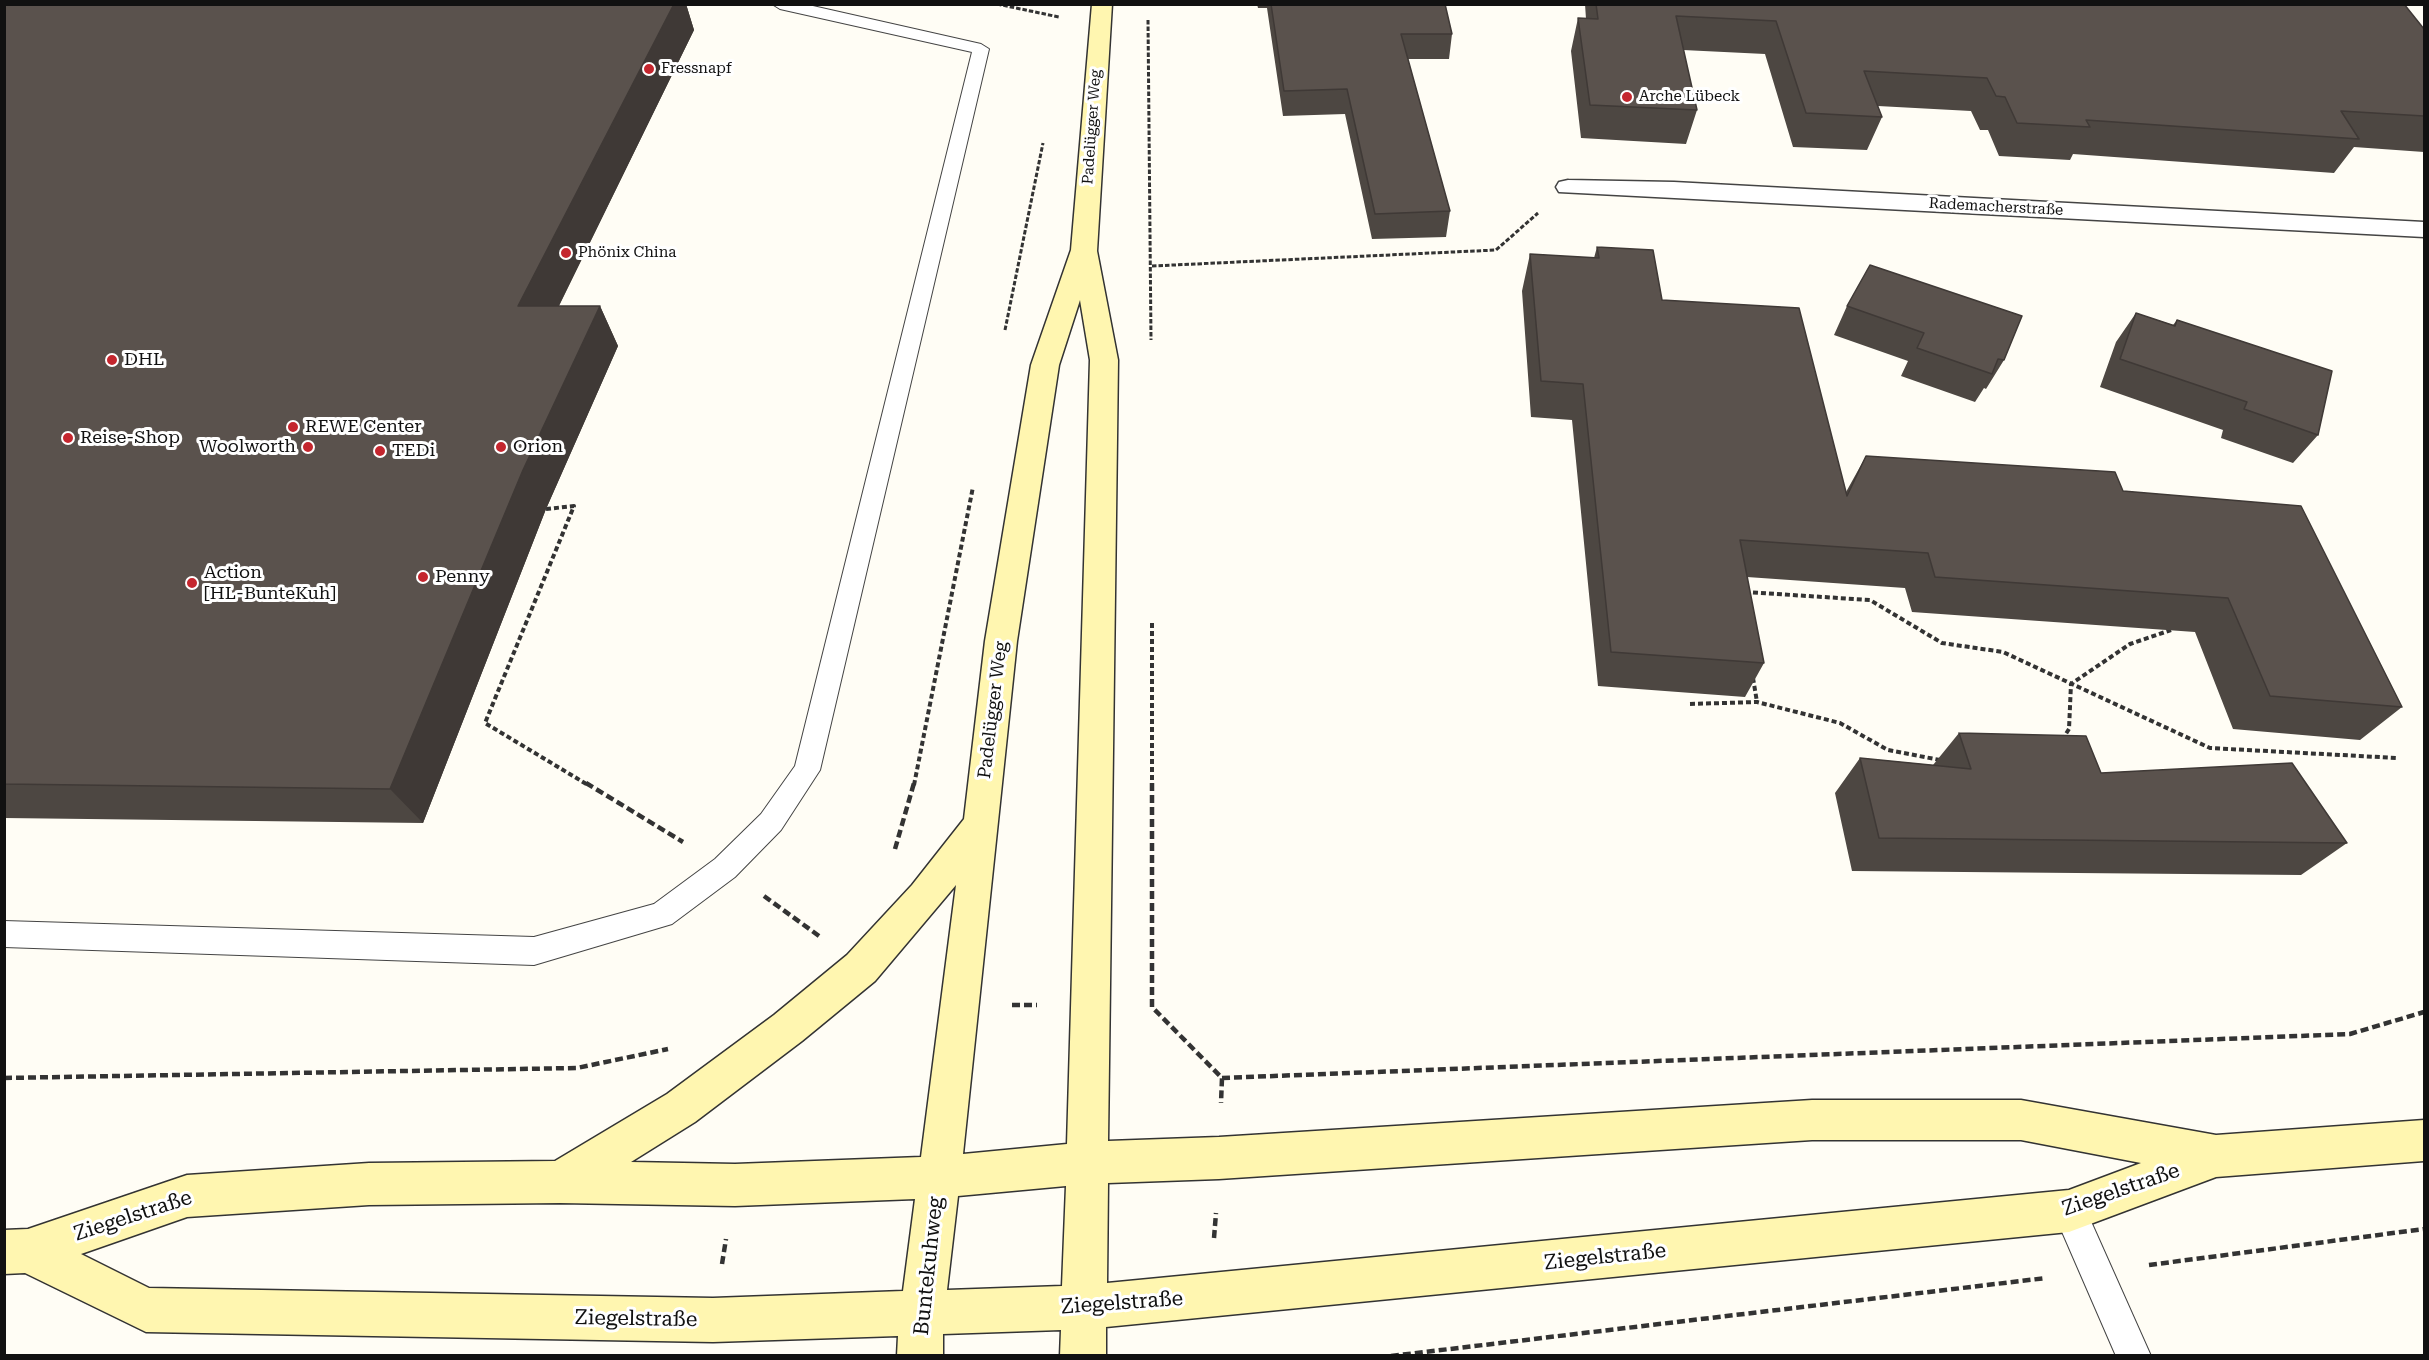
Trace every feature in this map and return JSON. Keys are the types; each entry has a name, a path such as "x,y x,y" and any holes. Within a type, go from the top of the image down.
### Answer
{"main road":[{"name":"Padelügger Weg","path":"939,1177 961,1004 978,828 1001,641 1045,364 1084,250 1102,15"},
{"name":"Padelügger Weg","path":"1084,250 1104,360 1086,1163"},
{"path":"560,1182 681,1108 788,1028 861,968 925,897 978,828"},
{"name":"Ziegelstraße","path":"16,1252 187,1196 369,1184 560,1182 735,1185 939,1177 1086,1163 1218,1158 1812,1120 2021,1120 2216,1156 2424,1141"},
{"name":"Ziegelstraße","path":"16,1252 146,1310 713,1320 1086,1307 2070,1211 2216,1156"},
{"path":"1083,1356 1086,1307 1086,1163"},
{"name":"Buntekuhweg","path":"921,1356 922,1312 939,1177"}],"street":[{"name":"Rademacherstraße","path":"1568,187 1674,189 2424,230"}],"lane":[{"path":"4,934 534,951 662,915 725,868 771,822 807,770 981,49 780,4"},
{"path":"2070,1211 2134,1356"}],"path":[{"path":"997,4 1102,15"},
{"path":"1002,340 1045,134"},
{"path":"1151,266 1496,250 1568,187"},
{"path":"892,857 912,794 975,480"},
{"path":"546,509 574,506 485,723 725,868 821,938"},
{"path":"1739,591 1870,600 1942,643 2003,652 2210,748 2397,758"},
{"path":"2071,684 2130,644 2174,629"},
{"path":"1752,669 1757,702"},
{"path":"2057,748 2069,729 2071,684"},
{"path":"1690,704 1757,702 1840,723 1888,750 1952,761"},
{"path":"961,1004 1152,1007 1222,1078 1211,1296"},
{"path":"1222,1078 2350,1034 2424,1012"},
{"path":"4,1078 577,1068 678,1048"},
{"path":"1391,1356 2096,1272 2424,1228"}],"building":[{"name":"REWE Center","path":"4,4 674,4 518,306 600,306 523,470 390,789 4,784"},
{"path":"1271,4 1445,4 1452,34 1401,34 1450,211 1375,214 1347,89 1284,91"},
{"path":"1596,4 2404,4 2424,29 2424,116 2341,111 2359,139 2086,120 2090,127 2017,123 2005,97 1996,96 1987,78 1864,71 1882,117 1806,113 1776,21 1676,16 1697,110 1590,105 1578,18 1598,19"},
{"path":"1597,247 1653,250 1662,300 1799,308 1847,496 1866,456 2115,472 2123,491 2301,506 2402,707 2270,696 2228,598 1935,577 1928,553 1740,540 1764,663 1611,652 1583,384 1541,381 1530,254 1599,258"},
{"path":"1870,265 2022,316 2004,360 1998,359 1992,374 1917,348 1924,333 1847,306"},
{"path":"2136,313 2175,326 2177,320 2332,371 2318,435 2244,409 2247,402 2120,359"},
{"path":"1959,733 2086,736 2101,773 2292,763 2347,843 1879,838 1860,758 1971,769"}],"place":[{"name":"Fressnapf","path":"649,69"},
{"name":"Arche Lübeck","path":"1627,97"},
{"name":"Phönix China","path":"566,253"},
{"name":"DHL","path":"112,360"},
{"name":"REWE Center","path":"293,427"},
{"name":"Reise-Shop","path":"68,438"},
{"name":"Woolworth","path":"308,447"},
{"name":"Orion","path":"501,447"},
{"name":"TEDi","path":"380,451"},
{"name":"Penny","path":"423,577"},
{"name":"Action [HL-BunteKuh]","path":"192,583"}]}
